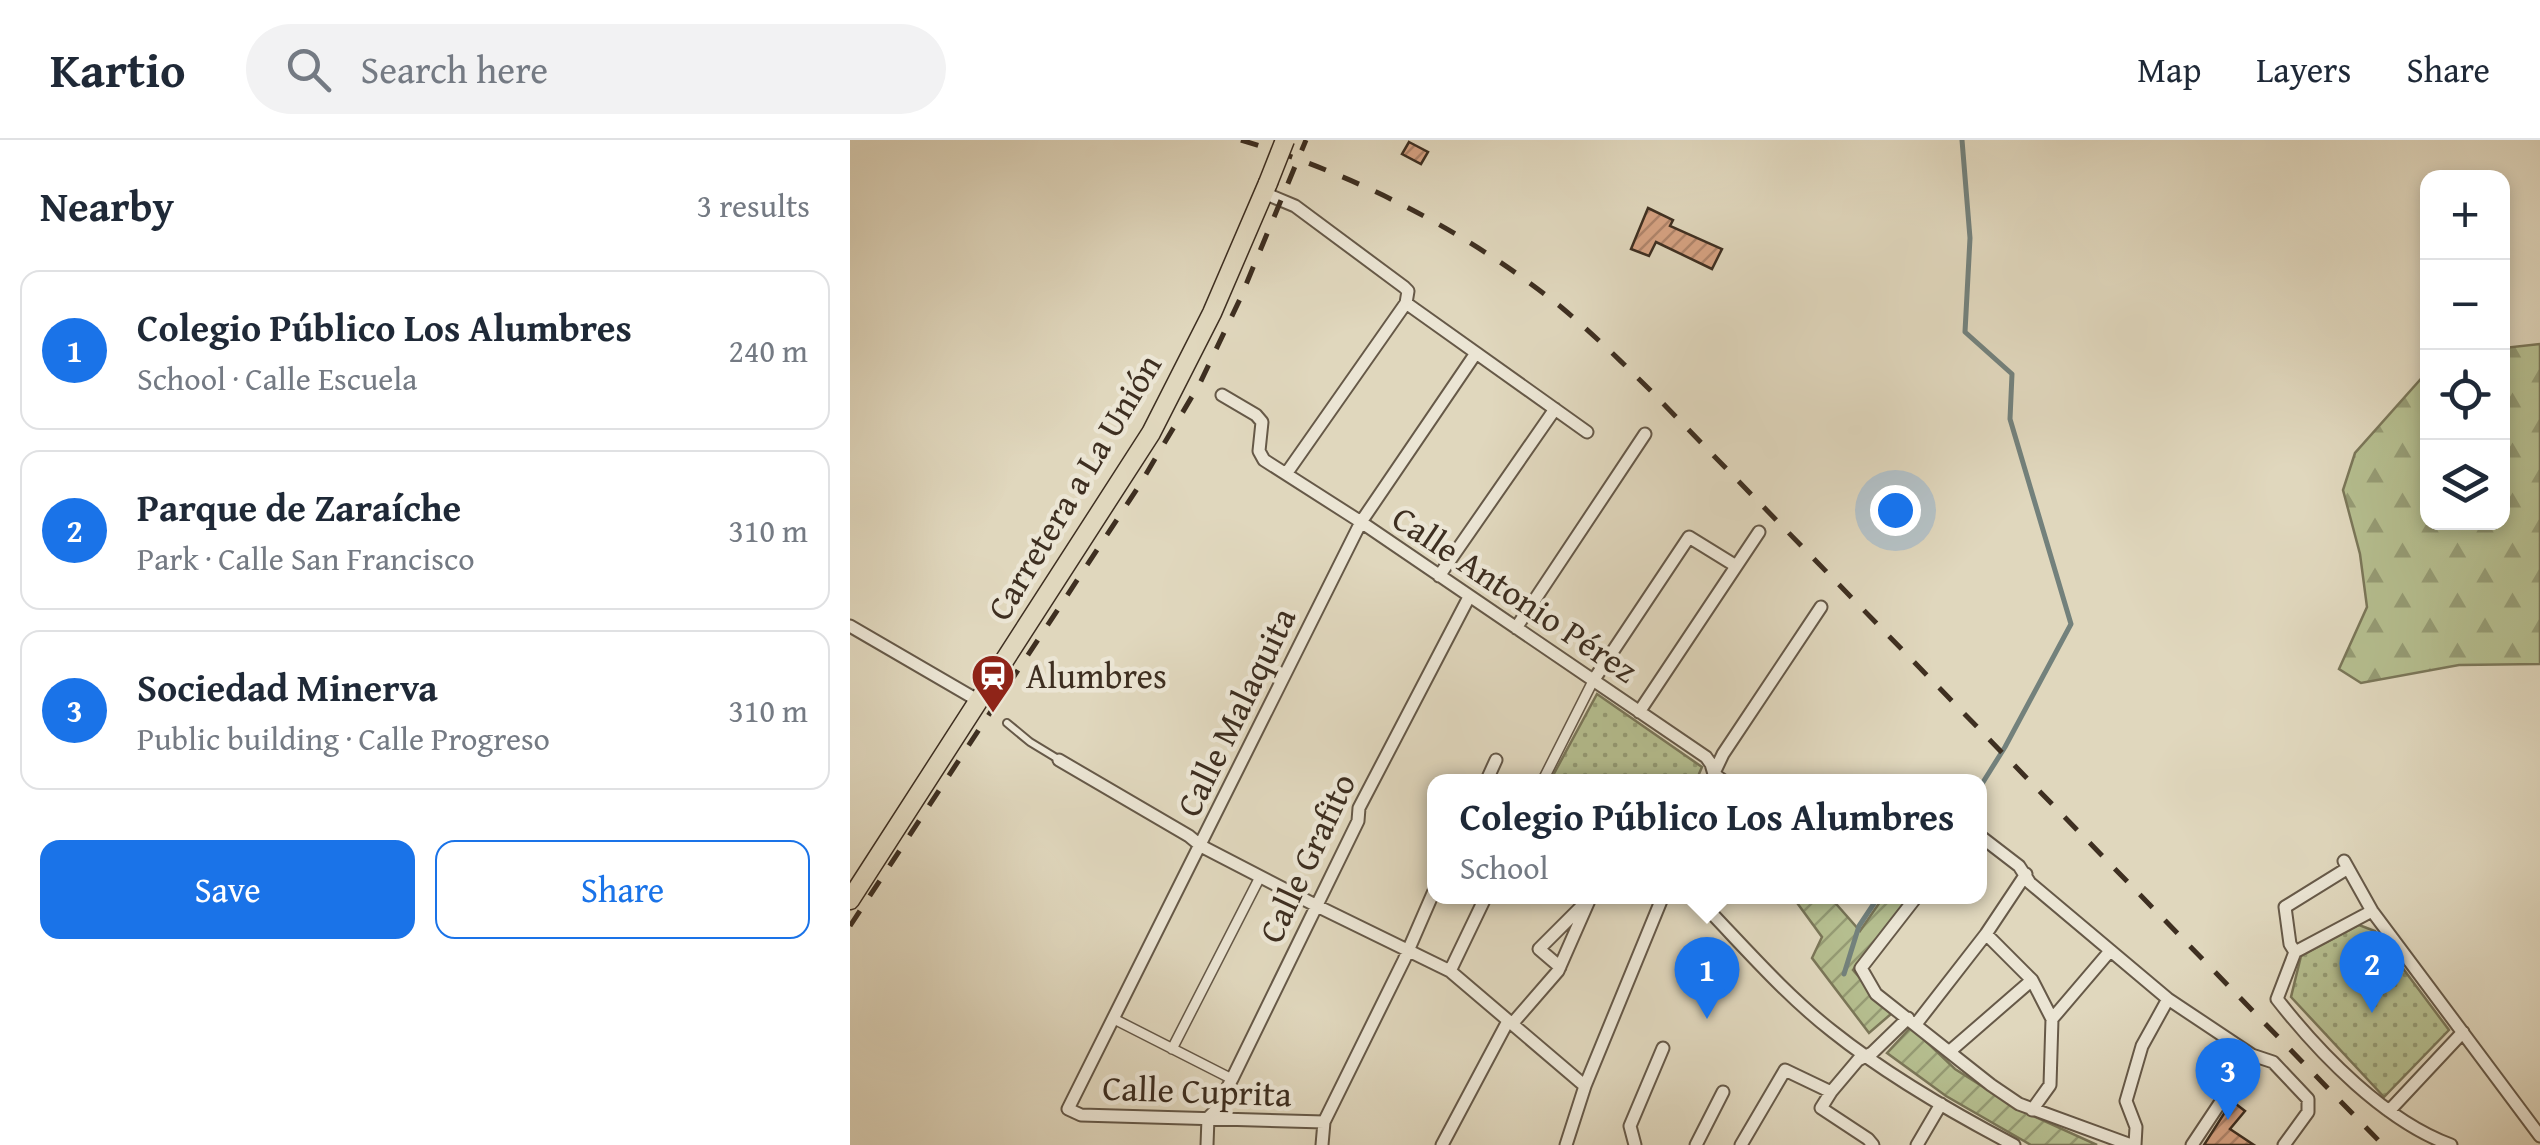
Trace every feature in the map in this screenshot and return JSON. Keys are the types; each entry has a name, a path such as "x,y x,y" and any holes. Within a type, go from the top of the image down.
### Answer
{"main road":[{"name":"Carretera a La Unión","path":"850,900 1151,434 1212,313 1286,140"}],"street":[{"path":"1266,188 1296,206 1408,292 1406,303 1286,474"},
{"path":"1406,303 1587,432"},
{"name":"Calle Malaquita","path":"1068,1109 1361,522 1476,352"},
{"name":"Calle Antonio Pérez","path":"1222,395 1256,414 1262,422 1259,451 1264,460 1706,757 1712,774"},
{"path":"1439,576 1555,409"},
{"path":"1516,628 1646,434"},
{"path":"1639,712 1759,532"},
{"path":"1546,774 1594,680 1690,537 1736,566"},
{"name":"Calle Grafito","path":"1207,1145 1208,1118 1216,1111 1358,821 1359,808 1469,597"},
{"path":"1714,774 1822,607"},
{"path":"850,626 980,701"},
{"path":"1060,760 1201,846 1450,970 1586,1086"},
{"path":"1490,774 1496,760"},
{"path":"1987,841 2019,866 2030,883 2168,999 2252,1056 2273,1062 2308,1100 2309,1106 2284,1145"},
{"path":"2295,952 2290,944 2285,907 2346,864 2372,911 2540,1136"},
{"path":"1873,1145 1821,1108 1858,1060 1912,1021 1986,934 2026,874"},
{"path":"1172,1049 1260,877"},
{"path":"1322,1145 1324,1122 1429,904"},
{"path":"1450,970 1482,904"},
{"path":"1560,967 1539,949 1584,904"},
{"path":"1442,1145 1503,1028 1560,967 1587,904"},
{"path":"1566,1145 1660,904"},
{"path":"1703,904 1800,1004 1865,1056 2014,1145"},
{"path":"1910,904 1861,968 1876,994 1991,1085 2032,1110 2133,1145 2136,1127 2126,1101 2132,1072 2168,999"},
{"path":"2372,911 2295,952 2277,1000 2329,1059 2389,1112 2429,1137 2451,1145"},
{"path":"1986,934 2032,980 2052,1019 2050,1085 2032,1110"},
{"path":"2052,1019 2110,951"},
{"path":"1950,1052 2032,980"},
{"path":"1114,1019 1232,1079"},
{"path":"2389,1112 2463,1032"},
{"path":"1634,1145 1630,1126 1663,1048"},
{"path":"2192,1145 2252,1056"},
{"path":"1741,1145 1786,1070 1831,1092"},
{"path":"1696,1145 1723,1092"},
{"path":"1917,1145 1941,1104"},
{"name":"Calle Cuprita","path":"1068,1109 1081,1114 1324,1122"},
{"path":"2531,1124 2540,1113"}],"lane":[{"path":"1007,723 1060,760"}],"green space":[{"path":"2540,344 2540,664 2459,665 2361,683 2339,669 2367,607 2360,554 2343,490 2355,453 2420,380 2420,530 2510,530 2510,347"},
{"path":"1597,694 1702,767 1699,774 1554,774"},
{"path":"1798,904 1836,904 1860,931 1879,904 1904,904 1853,970 1891,1014 1869,1033 1812,958 1822,937"},
{"path":"2359,925 2375,931 2449,1030 2384,1097 2291,997 2301,956"},
{"path":"1911,1027 1955,1069 2018,1109 2097,1145 2031,1145 1946,1096 1887,1053"}],"building":[{"path":"1409,142 1428,152 1421,164 1402,154"},
{"path":"1648,208 1673,220 1670,226 1722,249 1712,269 1656,242 1649,256 1631,249"},
{"path":"2232,1101 2245,1111 2230,1129 2254,1145 2204,1145"}],"waterway":[{"path":"1962,140 1970,238 1965,332 2012,374 2010,419 2071,624 1987,776"},
{"path":"1844,974 1859,926 1874,904"}],"railway":[{"path":"1241,140 1327,170 1409,208 1487,253 1573,317 1651,391 2383,1145"},
{"path":"850,926 1139,486 1200,383 1240,299 1306,140"}],"place":[{"name":"Alumbres","path":"993,714"},
{"name":"Parque de Zaraíche","path":"2372,1013"},
{"name":"Colegio Público Los Alumbres","path":"1707,1019"},
{"name":"Sociedad Minerva","path":"2228,1120"}]}
